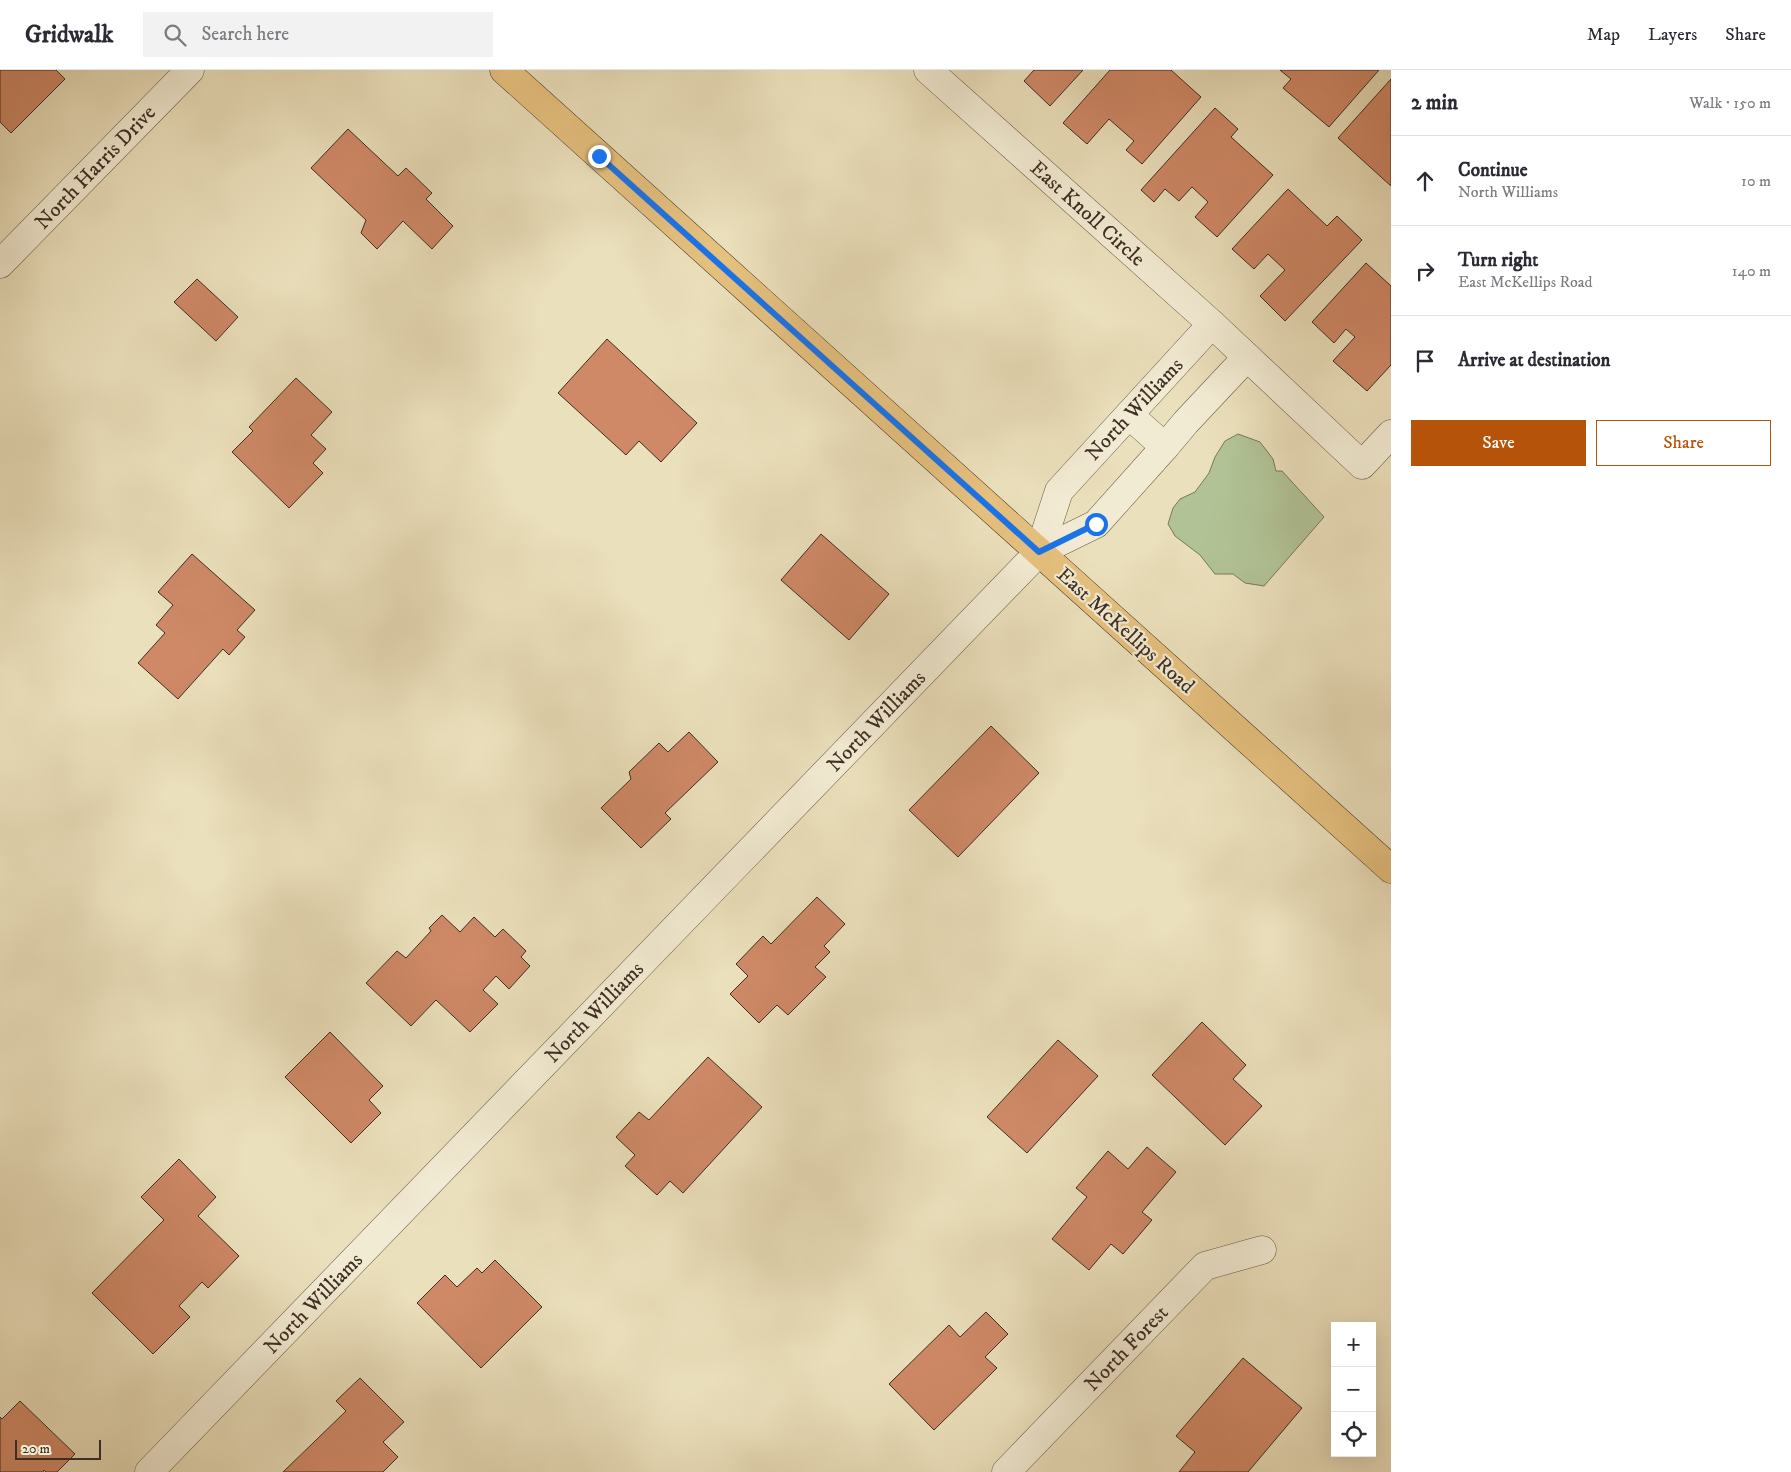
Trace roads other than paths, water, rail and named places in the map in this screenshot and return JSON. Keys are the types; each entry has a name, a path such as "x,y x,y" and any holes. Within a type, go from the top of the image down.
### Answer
{"main road":[{"name":"East McKellips Road","path":"504,70 1391,869"}],"street":[{"name":"North Harris Drive","path":"0,264 190,70"},
{"name":"East Knoll Circle","path":"928,70 1212,324 1362,465 1391,434"},
{"name":"North Williams","path":"1039,552 1059,491 1212,324"},
{"name":"North Williams","path":"150,1472 1039,552 1096,524 1186,422 1247,357"},
{"path":"1129,415 1165,448"},
{"name":"North Forest","path":"1006,1472 1205,1266 1262,1250"}]}
